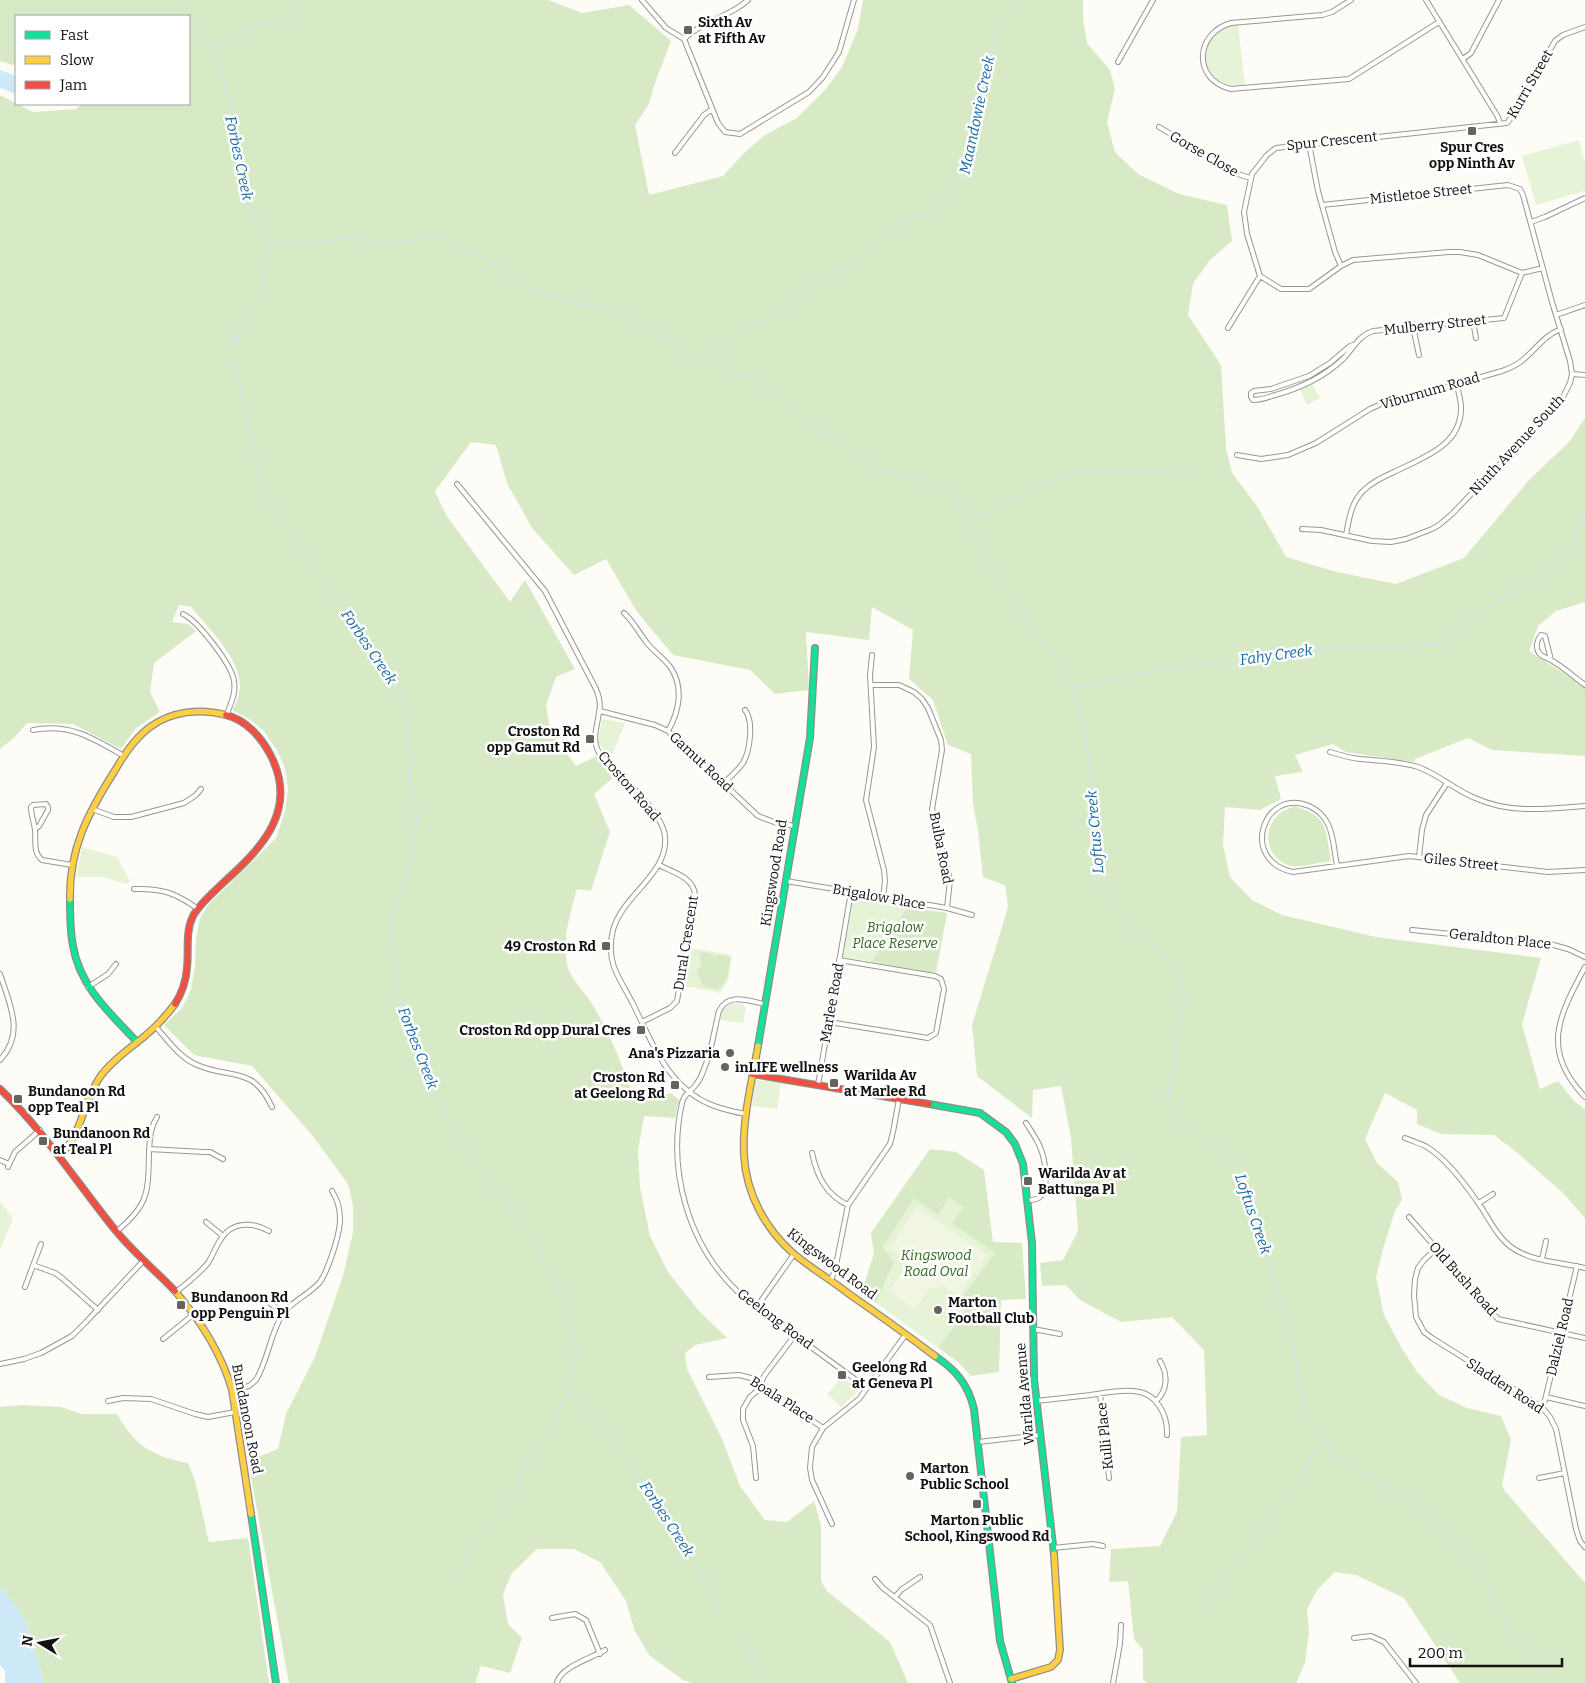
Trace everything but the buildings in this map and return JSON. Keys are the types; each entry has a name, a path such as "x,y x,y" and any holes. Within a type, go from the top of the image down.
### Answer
{"street":[{"path":"642,0 666,28 684,38 711,110 718,123 725,132 740,134 809,92 823,77 839,52 854,0"},
{"path":"684,38 748,0"},
{"path":"1118,62 1153,0"},
{"path":"1349,0 1327,14 1232,23 1220,27 1210,35 1204,45 1203,57 1205,68 1212,80 1231,89 1349,78 1439,22"},
{"path":"1426,0 1498,117 1500,124"},
{"path":"1463,59 1471,53 1499,0"},
{"name":"Kurri Street","path":"1500,124 1511,120 1558,38 1585,27"},
{"path":"675,153 704,115 711,110"},
{"name":"Spur Crescent","path":"1260,276 1252,253 1244,217 1250,178 1260,163 1276,148 1500,124"},
{"name":"Gorse Close","path":"1159,127 1238,174 1250,178"},
{"path":"1309,144 1314,176 1336,258 1341,266"},
{"name":"Mistletoe Street","path":"1322,206 1508,185 1520,189 1524,194 1531,222"},
{"path":"1585,198 1531,222 1572,374 1585,375"},
{"path":"1228,328 1260,276 1281,289 1305,289 1313,287 1341,266 1353,260 1460,252 1478,255 1522,273 1543,268"},
{"name":"Mulberry Street","path":"1353,345 1352,349 1336,365 1313,381 1258,400 1253,400 1250,397 1254,391 1271,389 1309,376 1330,363 1363,336 1373,331 1504,318 1522,273"},
{"path":"1556,315 1585,305"},
{"path":"1473,321 1476,338"},
{"path":"1413,327 1419,354"},
{"name":"Viburnum Road","path":"1237,455 1261,459 1288,455 1316,443 1381,404 1457,384 1513,366 1522,361 1546,336 1561,329"},
{"name":"Ninth Avenue South","path":"1302,529 1322,530 1372,541 1391,542 1406,539 1439,525 1452,514 1562,399 1570,384 1572,374"},
{"path":"1346,535 1353,506 1365,488 1378,479 1434,453 1452,436 1461,414 1457,384"},
{"name":"Croston Road","path":"457,484 545,592 594,683 599,698 600,711 594,735 595,745 599,753 653,810 662,824 665,840 664,852 659,865 622,910 615,923 611,939 615,968 666,1068 688,1092 724,1110 746,1114"},
{"path":"624,612 634,623 648,645 674,673 678,691 678,707 668,731"},
{"path":"183,614 198,624 232,671 234,693 227,714"},
{"path":"1549,659 1545,636 1541,635 1537,642 1538,651 1542,656 1585,685"},
{"name":"Kingswood Road","path":"815,648 810,738 752,1074 742,1136 742,1158 750,1193 759,1211 769,1227 794,1254 950,1366 962,1378 973,1404 1000,1641 1011,1681"},
{"path":"872,655 871,685 874,747 866,800 884,870 883,897"},
{"name":"Bulba Road","path":"871,685 899,685 914,692 928,708 941,740 942,750 932,809 950,880 947,908"},
{"path":"60,1156 74,1141 94,1088 101,1076 155,1026 173,1008 184,985 188,970 188,931 198,909 264,842 274,825 279,806 280,785 268,749 252,730 227,714 210,710 180,712 150,725 138,735 124,756 92,809 81,832 72,865 70,887 71,936 74,955 88,987 137,1042"},
{"path":"724,783 742,765 746,755 751,723 745,710"},
{"name":"Gamut Road","path":"600,711 655,725 668,731 758,816 794,826"},
{"path":"33,730 52,727 74,731 91,737 124,756"},
{"path":"1330,752 1358,759 1408,764 1429,772 1474,798 1496,805 1531,810 1585,806"},
{"path":"1419,857 1422,830 1426,816 1447,783"},
{"path":"92,809 114,817 131,817 184,803 202,789"},
{"path":"35,830 48,810 46,804 33,805 31,807 36,853 42,860 72,865"},
{"name":"Giles Street","path":"1337,865 1328,824 1317,810 1306,805 1292,804 1274,810 1263,827 1262,842 1267,856 1275,865 1293,872 1401,856 1548,872 1585,870"},
{"name":"Dural Crescent","path":"642,1022 670,1008 676,1001 695,895 691,882 659,865"},
{"name":"Brigalow Place","path":"786,881 947,908 972,915"},
{"path":"134,889 154,889 168,892 183,898 198,909"},
{"name":"Marlee Road","path":"818,1085 851,892"},
{"name":"Geraldton Place","path":"1412,930 1550,944 1568,949 1585,957"},
{"path":"829,1022 928,1038 936,1033 944,990 941,980 935,976 840,960"},
{"path":"88,987 108,974 116,964"},
{"path":"1585,967 1565,1004 1560,1018 1558,1034 1559,1052 1569,1079 1585,1097"},
{"path":"0,974 12,1010 15,1027 11,1044 0,1060"},
{"name":"Geelong Road","path":"764,1004 734,998 725,1002 718,1014 704,1071 695,1086 684,1096 681,1105 677,1139 679,1175 687,1210 695,1232 709,1257 728,1282 756,1308 868,1388"},
{"path":"155,1026 182,1055 194,1063 237,1074 257,1084 267,1096 272,1107"},
{"name":"Warilda Avenue","path":"752,1074 971,1111 985,1116 1011,1138 1021,1157 1032,1243 1033,1368 1058,1595 1059,1657 1051,1667 1011,1681"},
{"name":"Bundanoon Road","path":"0,1089 40,1130 117,1231 176,1292 194,1314 221,1354 232,1390 272,1643 276,1683"},
{"path":"831,1280 835,1270 848,1206 890,1144 899,1099"},
{"path":"117,1231 136,1214 144,1200 148,1182 150,1133 157,1117"},
{"path":"1026,1123 1040,1146 1045,1164 1043,1191 1039,1197 1028,1200"},
{"path":"0,1160 8,1165 14,1152 40,1130"},
{"path":"1405,1138 1425,1146 1434,1153 1467,1187 1506,1243 1522,1254 1585,1268"},
{"path":"149,1150 210,1152 222,1159"},
{"path":"812,1153 815,1169 822,1183 832,1195 848,1206"},
{"path":"232,1390 249,1386 256,1380 283,1313 320,1282 336,1244 340,1228 339,1204 332,1191"},
{"path":"1478,1203 1493,1194"},
{"name":"Old Bush Road","path":"1409,1217 1498,1318 1585,1338"},
{"path":"206,1222 223,1236"},
{"path":"176,1292 209,1261 223,1236 233,1228 244,1224 261,1227 269,1231"},
{"path":"1542,1259 1546,1241"},
{"path":"24,1287 40,1244"},
{"name":"Sladden Road","path":"1436,1249 1424,1260 1416,1273 1414,1309 1419,1326 1432,1338 1542,1407 1554,1424 1576,1530 1585,1548"},
{"path":"756,1308 794,1254"},
{"path":"0,1364 32,1356 56,1345 78,1330 144,1260"},
{"path":"33,1265 62,1278 98,1310"},
{"name":"Dalziel Road","path":"1542,1407 1577,1266"},
{"path":"271,1304 283,1313"},
{"path":"163,1339 194,1314"},
{"path":"1033,1329 1060,1334"},
{"path":"832,1524 815,1490 810,1474 812,1447 823,1428 854,1404 868,1388 906,1334"},
{"path":"756,1478 753,1446 743,1420 742,1412 748,1401 758,1390 764,1376 795,1335"},
{"path":"1156,1401 1163,1392 1166,1381 1164,1368 1160,1361"},
{"name":"Boala Place","path":"709,1377 739,1375 751,1378 823,1428"},
{"path":"1036,1401 1131,1390 1138,1391 1156,1401 1165,1415 1168,1428 1167,1435"},
{"name":"Kulli Place","path":"1100,1394 1109,1478"},
{"path":"1546,1397 1585,1406"},
{"path":"108,1401 123,1398 151,1399 208,1417 235,1412"},
{"path":"978,1442 1040,1436"},
{"path":"1538,1478 1565,1473"},
{"path":"1053,1548 1093,1544 1103,1546"},
{"path":"895,1597 900,1590 920,1577"},
{"path":"875,1579 883,1588 930,1625 950,1683"},
{"path":"552,1618 576,1614 586,1620 600,1654"},
{"path":"1113,1683 1120,1644 1121,1625"},
{"path":"1354,1638 1371,1636 1384,1642 1416,1683"},
{"path":"557,1683 559,1677 566,1670 606,1650"}],"green space":[{"path":"0,0 548,0 582,13 629,5 671,41 649,104 635,125 649,195 723,176 743,154 765,135 797,118 825,90 842,67 858,29 863,0 1083,0 1083,19 1087,43 1110,70 1115,89 1107,122 1115,152 1138,174 1179,194 1227,205 1232,241 1210,260 1193,284 1188,315 1221,365 1226,448 1232,473 1257,506 1286,557 1337,572 1396,584 1464,558 1531,478 1569,442 1585,418 1585,602 1556,611 1538,626 1529,651 1585,687 1585,756 1492,750 1468,738 1415,759 1414,762 1346,752 1333,744 1295,755 1303,772 1275,776 1281,799 1260,810 1225,807 1223,845 1230,877 1252,900 1282,915 1376,937 1541,958 1522,1024 1540,1089 1558,1081 1575,1102 1585,1109 1585,1218 1562,1192 1494,1135 1441,1134 1417,1124 1417,1110 1385,1093 1365,1139 1377,1163 1398,1182 1402,1200 1395,1211 1376,1277 1384,1315 1417,1372 1439,1395 1467,1408 1501,1416 1511,1440 1502,1485 1505,1491 1585,1583 1585,1683 1460,1683 1404,1598 1356,1575 1335,1572 1317,1590 1307,1609 1309,1632 1305,1663 1296,1683 1147,1683 1143,1679 1143,1650 1134,1639 1128,1581 1109,1582 1111,1549 1160,1546 1177,1512 1181,1437 1207,1435 1204,1350 1172,1317 1121,1322 1080,1300 1066,1285 1042,1286 1040,1263 1063,1260 1078,1231 1071,1138 1061,1086 1033,1090 1032,1118 977,1076 972,1025 1008,907 1005,885 983,877 978,830 973,805 971,754 948,745 933,700 909,679 913,630 872,607 869,640 806,632 809,690 775,694 750,670 673,655 637,612 606,559 574,575 532,528 507,483 496,445 471,442 435,491 446,515 510,602 525,580 575,669 556,677 546,705 550,730 576,766 597,756 615,776 594,794 610,832 591,891 577,889 567,928 566,958 570,973 591,1002 606,1030 636,1102 671,1093 679,1100 675,1118 644,1116 638,1151 640,1187 650,1236 668,1272 699,1311 727,1338 695,1345 685,1353 687,1369 723,1441 740,1486 765,1520 787,1522 814,1501 821,1525 821,1581 827,1591 890,1642 908,1683 692,1683 683,1680 649,1655 635,1631 626,1601 600,1562 574,1549 537,1549 511,1574 503,1595 508,1624 522,1638 510,1673 481,1666 475,1683 289,1683 248,1461 278,1449 286,1414 315,1357 343,1276 353,1232 353,1205 348,1184 312,1135 252,1066 194,1055 164,1025 182,1008 191,990 200,918 208,905 276,838 285,811 288,789 285,768 277,750 263,730 249,719 233,711 239,695 240,685 234,664 222,643 191,607 179,605 172,622 188,624 196,631 154,663 150,692 160,712 136,728 121,749 73,724 27,723 16,736 0,749 0,95 15,103 15,105 19,105 33,112 75,109 81,105 190,105 190,15 15,15 15,66 0,61"},
{"path":"1238,25 1245,85 1228,84 1216,78 1208,69 1205,58 1207,46 1213,36 1223,28"},
{"path":"1579,140 1585,163 1585,191 1536,205 1522,156"},
{"path":"1312,383 1320,398 1307,405 1300,389"},
{"path":"602,719 625,723 611,757 598,743"},
{"path":"1294,806 1305,810 1320,820 1326,832 1331,861 1305,866 1291,866 1283,863 1272,852 1268,838 1272,823 1280,813"},
{"path":"82,847 117,857 130,881 127,884 103,877 76,877"},
{"name":"Brigalow Place Reserve","path":"853,897 947,913 937,972 843,957"},
{"path":"907,908 947,913 935,973 871,962"},
{"path":"691,948 732,955 728,980 720,993 685,986"},
{"path":"705,952 715,956 719,954 731,958 727,979 719,990 702,986 701,980 696,973 701,961 699,956"},
{"path":"732,1003 743,1004 746,1008 743,1023 720,1020 723,1009"},
{"path":"756,1080 781,1083 777,1109 752,1106"},
{"path":"930,1149 956,1152 984,1170 993,1242 1022,1243 1026,1299 1001,1300 999,1372 971,1376 957,1361 938,1348 971,1303 963,1296 995,1253 952,1224 963,1207 949,1197 938,1215 914,1199 883,1247 894,1262 876,1303 862,1291 874,1253 871,1233"},
{"name":"Kingswood Road Oval","path":"949,1197 963,1207 953,1224 995,1253 964,1296 972,1303 938,1348 876,1303 894,1262 883,1247 914,1199 938,1215"},
{"path":"0,1202 13,1218 0,1250"},
{"path":"917,1207 987,1255 959,1296 944,1286 931,1289 926,1288 929,1290 915,1310 889,1291 902,1272 910,1277 906,1260 889,1248"},
{"path":"842,1377 857,1388 857,1392 841,1407 827,1394"},
{"path":"22,1405 61,1407 82,1414 117,1414 131,1434 146,1448 164,1457 188,1463 195,1481 209,1542 248,1538 269,1683 44,1683 26,1621 2,1588 0,1588 0,1407"}],"water":[{"path":"0,70 15,76 15,94 0,88"},
{"path":"0,1588 2,1588 26,1621 44,1683 5,1683 5,1671 0,1665"}],"waterway":[{"path":"218,47 252,27 290,18 294,0"},
{"name":"Maandowie Creek","path":"700,363 727,339 741,331 768,321 818,281 861,259 876,240 906,220 932,211 950,198 965,179 986,61 994,40 1017,0"},
{"name":"Forbes Creek","path":"190,26 193,25 217,48 230,108 240,175 249,207 270,246 267,260 261,270 261,292 237,329 235,365 262,486 285,527 325,583 361,628 390,671 407,711 411,779 417,818 410,865 391,918 402,1013 423,1058 438,1099 464,1146 536,1245 568,1308 577,1359 568,1394 549,1428 530,1456 514,1491 493,1518 459,1572"},
{"name":"Loftus Creek","path":"270,246 352,238 387,244 412,242 435,235 483,257 527,289 575,303 614,308 666,338 699,364 723,366 769,389 806,422 859,454 879,470 920,478 952,493 1000,579 1020,606 1034,632 1050,649 1074,688 1089,760 1098,824 1098,878 1128,926 1172,963 1185,991 1167,1103 1188,1129 1213,1145 1234,1163 1246,1186 1294,1348 1304,1407 1331,1454 1408,1500 1481,1573 1506,1623 1557,1683"},
{"path":"968,521 1052,481 1089,470 1120,473 1156,472 1203,476"},
{"name":"Fahy Creek","path":"1075,688 1146,673 1242,661 1307,649 1441,644 1470,617 1540,577 1555,566 1571,548 1585,512"},
{"name":"Forbes Creek","path":"568,1394 594,1412 610,1439 687,1545 722,1617 743,1638 765,1683"},
{"path":"1197,1607 1211,1597 1236,1560 1254,1544 1308,1465 1321,1437"}],"traffic: fast":[{"path":"758,1046 810,738 815,648"},
{"path":"70,899 72,940 82,974 98,999 137,1042"},
{"path":"929,1104 980,1113 1006,1132 1015,1144 1023,1164 1032,1243 1034,1379 1054,1554"},
{"path":"935,1356 960,1378 965,1385 974,1409 1000,1641 1012,1683"},
{"path":"251,1514 276,1683"}],"traffic: slow":[{"path":"70,899 73,864 88,817 134,742 150,727 177,714 206,712 226,715"},
{"path":"60,1156 74,1136 100,1077 116,1060 154,1028 175,1004"},
{"path":"758,1046 744,1128 744,1155 753,1196 766,1222 794,1254 935,1356"},
{"path":"175,1291 193,1314 216,1350 232,1390 251,1514"},
{"path":"1011,1679 1051,1667 1058,1660 1060,1650 1054,1554"}],"traffic: jam":[{"path":"175,1004 186,978 188,935 193,916 203,902 252,855 272,826 278,809 281,792 278,774 270,754 252,730 240,721 226,715"},
{"path":"752,1074 929,1104"},
{"path":"0,1089 46,1140 123,1239 175,1291"}],"place":[{"name":"Sixth Av at Fifth Av","path":"688,30"},
{"name":"Spur Cres opp Ninth Av","path":"1472,131"},
{"name":"Croston Rd opp Gamut Rd","path":"590,739"},
{"name":"49 Croston Rd","path":"606,946"},
{"name":"Croston Rd opp Dural Cres","path":"641,1030"},
{"name":"Ana's Pizzaria","path":"730,1053"},
{"name":"inLIFE wellness","path":"725,1067"},
{"name":"Warilda Av at Marlee Rd","path":"834,1083"},
{"name":"Croston Rd at Geelong Rd","path":"675,1085"},
{"name":"Bundanoon Rd opp Teal Pl","path":"18,1099"},
{"name":"Bundanoon Rd at Teal Pl","path":"43,1141"},
{"name":"Warilda Av at Battunga Pl","path":"1028,1181"},
{"name":"Bundanoon Rd opp Penguin Pl","path":"181,1305"},
{"name":"Marton Football Club","path":"938,1310"},
{"name":"Geelong Rd at Geneva Pl","path":"842,1375"},
{"name":"Marton Public School","path":"910,1476"},
{"name":"Marton Public School, Kingswood Rd","path":"977,1504"}]}
